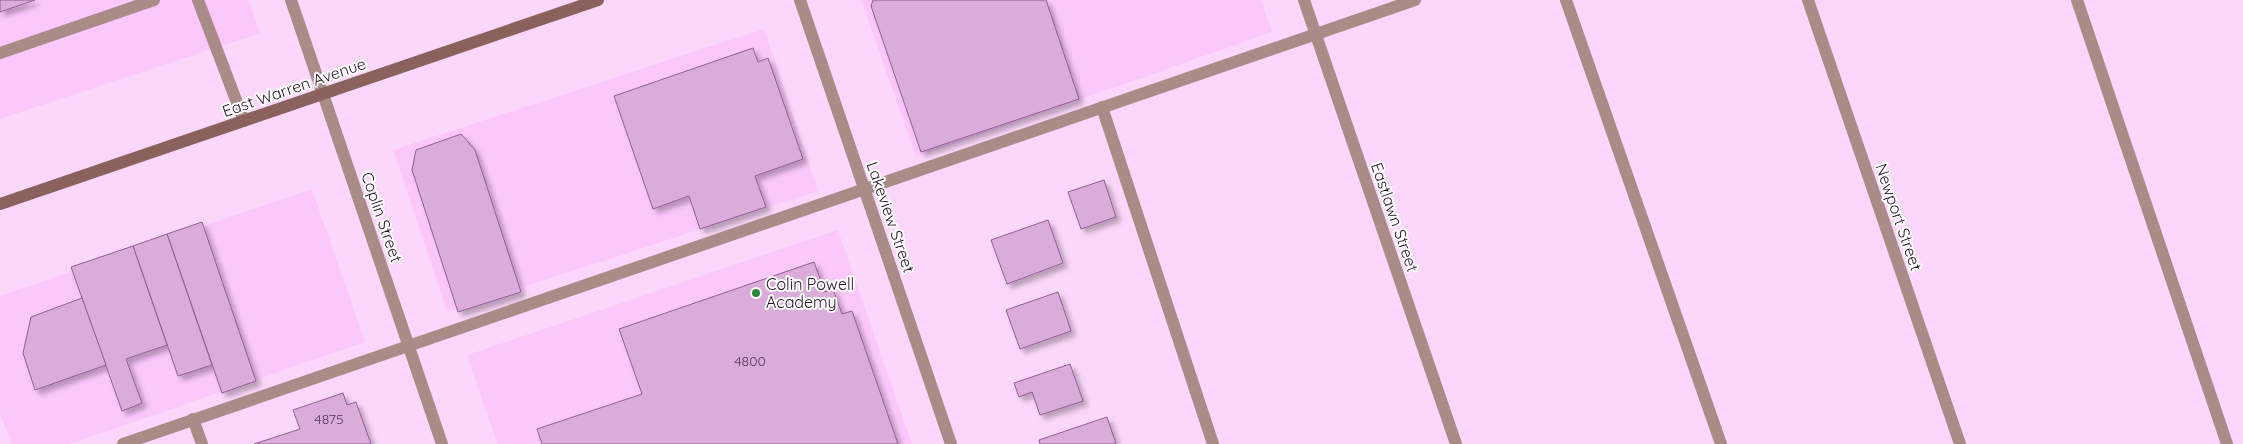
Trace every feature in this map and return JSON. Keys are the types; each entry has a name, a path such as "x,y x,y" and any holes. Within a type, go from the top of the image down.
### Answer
{"main road":[{"name":"East Warren Avenue","path":"0,204 598,0"}],"street":[{"path":"0,54 154,0"},
{"path":"198,0 244,121"},
{"name":"Coplin Street","path":"291,0 442,444"},
{"name":"Lakeview Street","path":"800,0 951,444"},
{"name":"Eastlawn Street","path":"1304,0 1456,444"},
{"path":"122,444 1415,0"},
{"path":"1566,0 1721,444"},
{"name":"Newport Street","path":"1808,0 1960,444"},
{"path":"2077,0 2227,444"},
{"path":"1102,107 1214,444"},
{"path":"193,419 202,444"}],"shaded area":[{"path":"0,0 249,0 260,33 0,119"},
{"path":"861,0 1261,0 1272,32 916,157"},
{"path":"764,29 818,191 447,312 393,150"},
{"path":"312,189 365,342 70,444 11,444 0,413 0,296"},
{"name":"Colin Powell Academy","path":"838,230 912,444 497,444 467,355"}],"building":[{"path":"0,0 35,0 0,12"},
{"path":"873,0 1046,0 1079,99 921,152 871,6"},
{"path":"753,48 758,62 768,58 803,159 755,176 766,207 700,229 689,196 653,209 614,96"},
{"path":"461,134 475,150 521,292 458,312 412,170 416,150"},
{"path":"1104,180 1116,217 1081,229 1068,192"},
{"path":"1048,220 1063,263 1007,284 991,240"},
{"path":"202,222 256,381 222,393 167,234"},
{"path":"167,234 212,365 178,376 133,246"},
{"path":"133,246 167,345 126,359 142,403 122,411 71,267"},
{"name":"Colin Powell Academy","path":"814,262 825,292 833,289 842,314 852,311 898,444 542,444 537,429 642,394 619,329"},
{"path":"1058,292 1071,331 1020,349 1006,310"},
{"path":"82,298 106,365 35,390 23,353 31,317"},
{"path":"1070,364 1083,401 1040,415 1032,392 1019,397 1014,383"},
{"path":"343,393 347,405 356,402 371,444 254,444 300,429 293,410"},
{"path":"1107,417 1116,444 1040,444 1039,440"}],"place":[{"name":"Colin Powell Academy","path":"756,293"}]}
